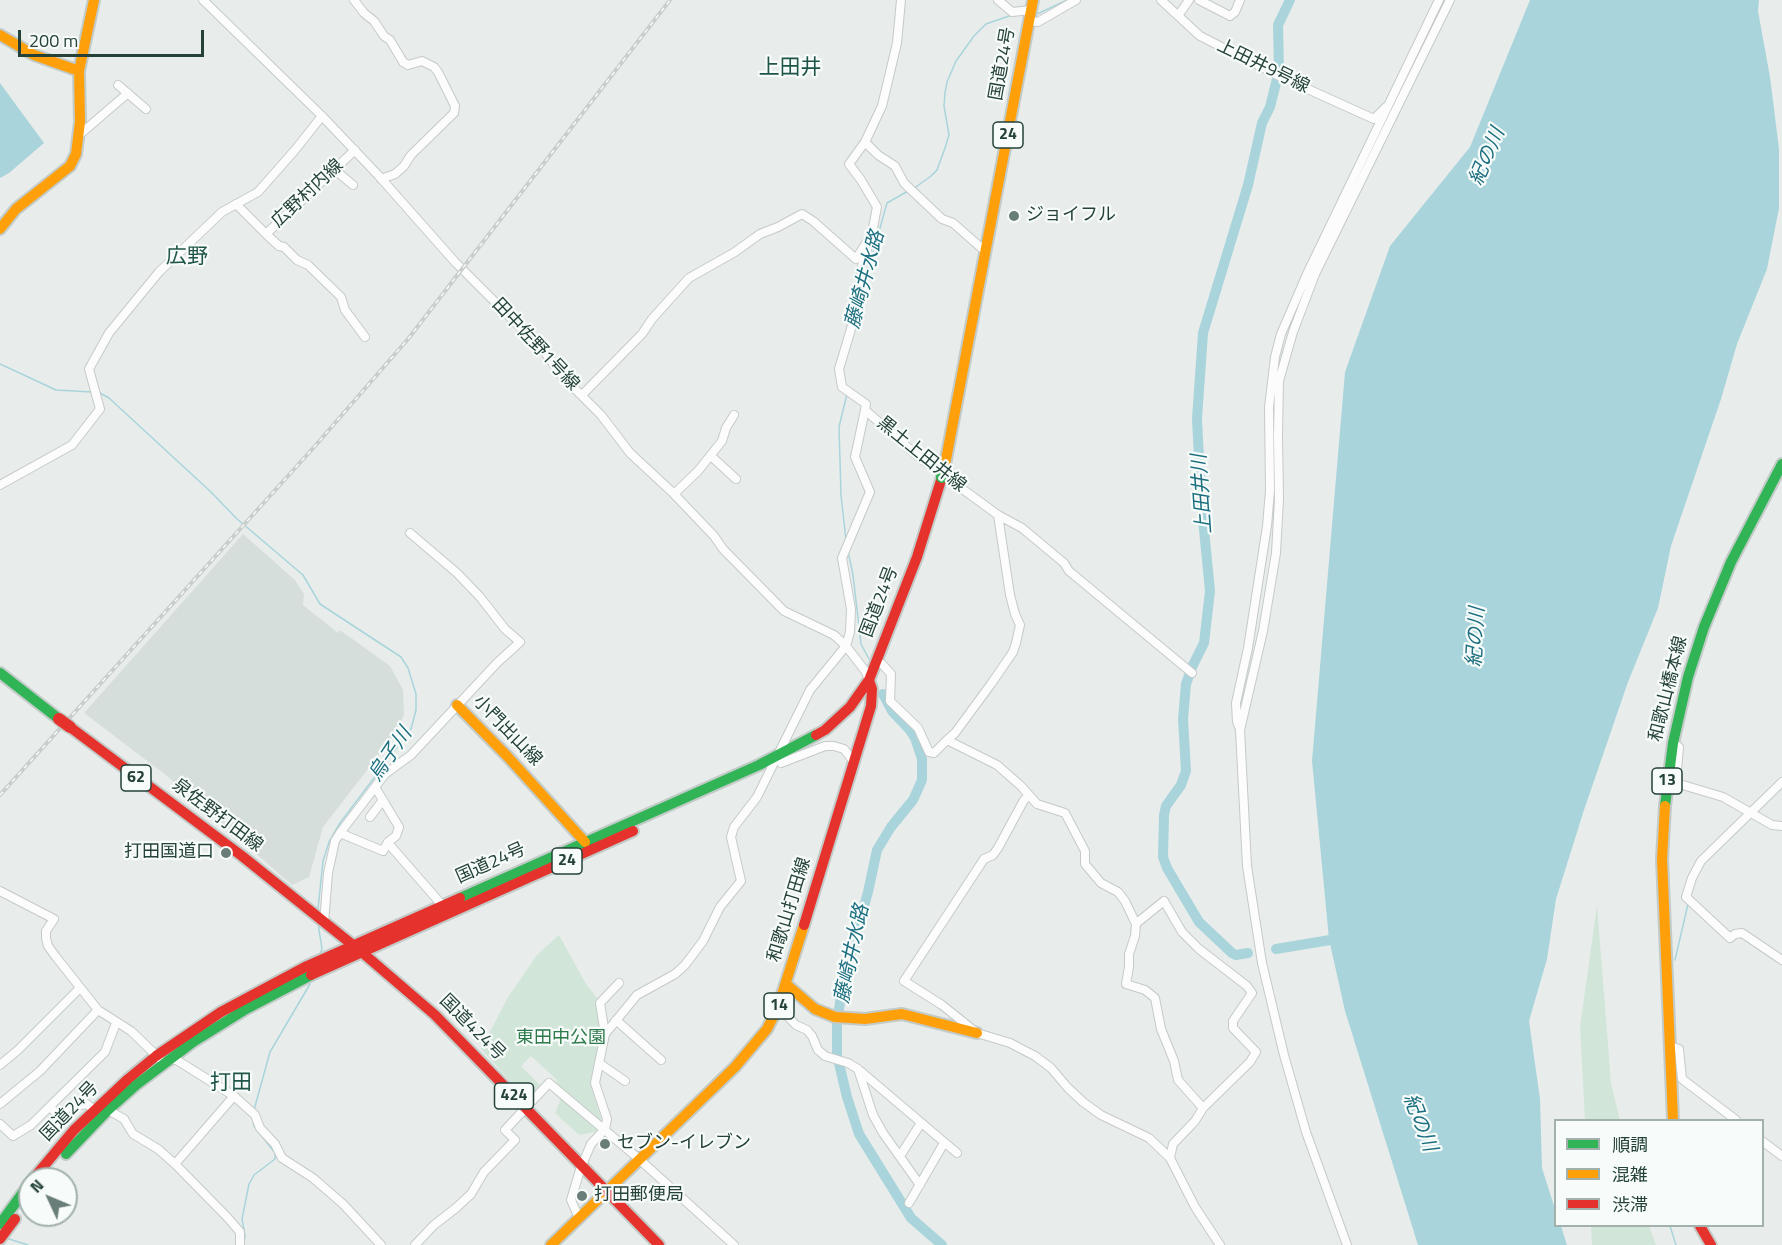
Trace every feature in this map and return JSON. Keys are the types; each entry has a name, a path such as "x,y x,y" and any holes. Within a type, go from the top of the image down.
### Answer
{"main road":[{"path":"0,229 16,209 70,166 76,154 80,122 79,71 94,0"},
{"name":"国道24号","path":"871,685 882,664 943,474 1030,12"},
{"path":"0,35 34,55 79,71"},
{"name":"和歌山橋本線","path":"1673,1119 1662,858 1664,815 1673,743 1688,677 1704,627 1731,562 1782,464"},
{"name":"国道24号","path":"358,949 442,905 819,744 840,729 866,700 917,556"},
{"name":"泉佐野打田線","path":"0,674 242,856 358,949"},
{"name":"和歌山打田線","path":"551,1245 752,1049 767,1029 786,984 854,764 871,706 871,685"},
{"name":"小門出山線","path":"457,705 585,842"},
{"name":"国道24号","path":"44,1167 94,1110 161,1058 306,972 770,769 779,760"},
{"name":"国道424号","path":"358,949 435,1015 659,1245"},
{"path":"786,984 815,1009 835,1017 865,1019 902,1014 977,1033"},
{"name":"国道24号","path":"55,1167 83,1135 161,1058"},
{"path":"0,1241 4,1226 18,1203"},
{"path":"4,1226 18,1211"},
{"path":"1701,1227 1711,1245"}],"street":[{"name":"田中佐野1号線","path":"203,0 355,150 456,262 543,351 562,376 601,416 630,453 674,494 714,536 723,549 784,611 834,634 866,672 871,685"},
{"path":"354,0 390,40 404,62 408,65 422,61 429,63 438,72 455,106 454,113 418,147 404,166 395,174 381,179"},
{"path":"866,410 866,404 842,387 839,365 851,329 862,266 877,207 849,164 865,142 882,106 897,44 901,0"},
{"path":"998,0 1012,12 1030,12 1038,22 1076,0"},
{"name":"上田井9号線","path":"1161,0 1200,36 1278,76 1374,119 1392,100"},
{"path":"1178,16 1189,0"},
{"path":"1199,0 1230,16 1235,12 1240,0"},
{"path":"1240,730 1236,722 1236,703 1248,648 1266,526 1270,491 1269,407 1275,357 1281,334 1295,300 1439,0"},
{"path":"1347,1245 1306,1132 1284,1055 1262,963 1247,866 1240,730 1263,630 1276,553 1280,381 1291,341 1315,274 1450,0"},
{"path":"118,86 146,109"},
{"path":"78,136 128,93"},
{"path":"0,485 72,445 100,409 89,369 109,333 159,272 222,212 258,192 322,116"},
{"path":"865,142 878,155 896,166 904,183 942,219 953,224 986,253"},
{"name":"広野村内線","path":"236,204 266,234 355,150"},
{"path":"335,170 353,185"},
{"path":"582,395 642,334 651,319 689,278 735,252 760,234 802,214 856,259 872,233"},
{"path":"266,234 297,260 308,265 341,297 345,310 365,337"},
{"name":"黒土上田井線","path":"866,410 903,445 999,515 1022,528 1064,563 1068,571 1190,671"},
{"name":"黒土上田井線","path":"779,760 810,690 846,646 850,632 851,609 843,558 870,492 855,457 866,410"},
{"path":"674,494 698,471 723,441 726,428 734,415"},
{"path":"711,456 736,479"},
{"path":"882,664 891,674 890,701 918,728 927,750 934,753 991,684 1016,644 1020,625 1010,596 999,515"},
{"path":"410,533 457,573 480,597 505,629 520,642 457,705"},
{"name":"小門出山線","path":"324,923 328,873 340,832 385,774 411,755 457,705"},
{"path":"947,740 997,765 1037,804 1065,813 1085,851 1085,864 1101,884 1118,891 1134,920 1135,936 1129,954 1126,984 1150,992 1155,998 1161,1029 1174,1061 1178,1080 1203,1108"},
{"path":"1673,743 1679,747 1676,783 1723,796 1772,825 1782,826"},
{"path":"779,760 825,746 834,746 844,749 854,764"},
{"path":"605,1034 637,995 675,974 685,965 703,940 720,907 741,882 730,837 734,827 757,797 770,769"},
{"path":"1782,782 1701,861 1692,878 1689,899 1730,938 1742,933 1782,960"},
{"path":"340,832 383,851 387,843 396,836 399,827 375,786"},
{"path":"1029,795 998,848 993,855 984,859 904,981 942,1005 977,1033 1010,1043 1035,1056 1051,1068 1083,1102 1101,1115 1149,1137 1170,1158 1195,1207 1220,1245"},
{"path":"370,817 383,800"},
{"path":"387,843 442,905"},
{"path":"0,891 54,919 46,931 48,946 98,1010 131,1031 161,1058 175,1059 234,1096 252,1113 260,1128 275,1144 282,1158 313,1178 343,1204 381,1245"},
{"path":"1134,920 1138,922 1164,901 1182,932 1199,949 1247,986 1252,993 1233,1021 1233,1028 1256,1052 1250,1062 1203,1108 1195,1121 1173,1144 1170,1158"},
{"path":"579,1218 571,1200 581,1166 591,1144 605,1130 607,1119 595,1083 605,1034 600,1003 619,983"},
{"path":"0,1065 80,988"},
{"path":"778,1007 796,1025 807,1030 818,1050 825,1056 858,1069 957,1153"},
{"path":"0,1104 40,1071 98,1010"},
{"path":"616,1020 661,1060"},
{"path":"0,1124 13,1136 31,1125 105,1052 116,1023"},
{"path":"1670,1046 1679,1049 1682,1079 1735,1119"},
{"path":"599,1064 625,1081"},
{"path":"858,1069 873,1115 920,1185"},
{"path":"415,1245 434,1225 471,1194 484,1172 515,1140 505,1130 549,1083 639,1159 734,1245"},
{"path":"175,1164 234,1096"},
{"path":"50,1107 57,1114 70,1107 87,1104 94,1110 108,1110 124,1119 133,1134 158,1149 175,1164 240,1232 240,1245"},
{"path":"900,1156 921,1123"},
{"path":"1764,1142 1782,1156"},
{"path":"909,1203 944,1143"},
{"path":"0,1241 4,1245"}],"shaded area":[{"path":"243,534 295,580 304,594 303,605 338,633 340,630 390,666 403,690 404,715 395,734 323,827 309,877 292,885 167,776 84,713"}],"green space":[{"path":"1597,905 1611,1083 1620,1119 1585,1119 1580,1027"},
{"name":"東田中公園","path":"559,935 586,984 597,998 601,1034 590,1083 602,1122 595,1132 579,1135 555,1113 560,1101 556,1079 531,1056 521,1066 540,1085 527,1100 481,1049 508,997 537,955"},
{"path":"1591,1227 1649,1227 1656,1245 1592,1245"}],"water":[{"name":"紀の川","path":"1530,0 1759,0 1758,11 1770,77 1779,149 1779,208 1767,269 1737,344 1721,399 1671,546 1658,608 1628,682 1584,810 1556,899 1547,959 1529,1021 1540,1099 1542,1168 1554,1206 1554,1227 1561,1227 1567,1245 1418,1245 1345,1011 1329,939 1312,761 1345,372 1390,246 1470,147"},
{"path":"0,83 44,143 0,178"}],"waterway":[{"name":"藤崎井水路","path":"1035,15 1067,0"},
{"name":"上田井川","path":"1248,953 1236,955 1232,953 1199,922 1167,868 1163,857 1164,815 1166,806 1181,785 1186,771 1183,719 1186,684 1204,643 1210,591 1201,499 1197,419 1203,333 1248,185 1262,123 1270,107 1279,71 1278,25 1290,0"},
{"name":"藤崎井水路","path":"913,189 937,170 945,148 949,135 944,106 945,93 956,61 986,24 1012,15"},
{"name":"藤崎井水路","path":"864,285 887,203 908,191"},
{"name":"烏子川","path":"0,364 56,390 92,392"},
{"name":"烏子川","path":"100,393 109,398 236,518 303,575 320,604 401,657 408,668 416,694 416,710 411,729 340,823 329,842 323,861 318,909"},
{"name":"藤崎井水路","path":"846,540 841,495 839,427 847,394"},
{"name":"藤崎井水路","path":"848,551 861,644 869,659"},
{"name":"藤崎井水路","path":"883,694 892,711 915,738 922,759 922,780 913,800 891,827 877,850 843,982 837,1023 837,1055 859,1134 911,1218 942,1245"},
{"path":"1675,960 1688,904"},
{"name":"烏子川","path":"318,923 322,949 320,954"},
{"name":"上田井川","path":"1276,949 1342,938"},
{"name":"烏子川","path":"254,1110 270,1052 310,984"},
{"name":"烏子川","path":"244,1244 242,1219 249,1184 254,1175 275,1159 275,1153 254,1126 252,1117"},
{"path":"1670,1227 1676,1245"},
{"path":"6,1238 28,1245"}],"railway":[{"path":"0,795 315,446 408,339 670,0"}],"traffic: fast":[{"path":"1665,806 1673,743 1688,677 1704,627 1731,562 1782,464"},
{"path":"942,477 944,470"},
{"path":"0,673 59,719"},
{"path":"460,898 759,765 816,735"},
{"path":"66,1154 108,1110 136,1085 193,1042 246,1009 311,975"},
{"path":"0,1224 18,1199"}],"traffic: slow":[{"path":"0,229 16,209 70,166 76,154 80,122 79,71 94,0"},
{"path":"944,470 1033,0"},
{"path":"0,35 34,55 79,71"},
{"path":"457,705 585,842"},
{"path":"1665,806 1662,859 1673,1119"},
{"path":"551,1245 735,1067 767,1029 778,1007 804,925"},
{"path":"786,984 815,1009 835,1017 865,1019 902,1014 977,1033"}],"traffic: jam":[{"path":"816,735 825,730 850,707 869,680 917,557 942,477"},
{"path":"804,925 871,706 872,689 869,680"},
{"path":"59,719 70,727"},
{"path":"70,727 242,856 354,946"},
{"path":"311,975 633,831"},
{"path":"43,1167 74,1130 128,1079 156,1056 221,1012 307,966 460,898"},
{"path":"357,948 435,1015 659,1245"},
{"path":"0,1239 15,1219"},
{"path":"1701,1227 1711,1245"}],"place":[{"name":"ジョイフル","path":"1014,216"},
{"name":"打田国道口","path":"226,853"},
{"name":"セブン-イレブン","path":"605,1144"},
{"name":"打田郵便局","path":"582,1196"}],"district":[{"name":"上田井","path":"790,69"},
{"name":"広野","path":"187,258"},
{"name":"打田","path":"231,1084"}]}
